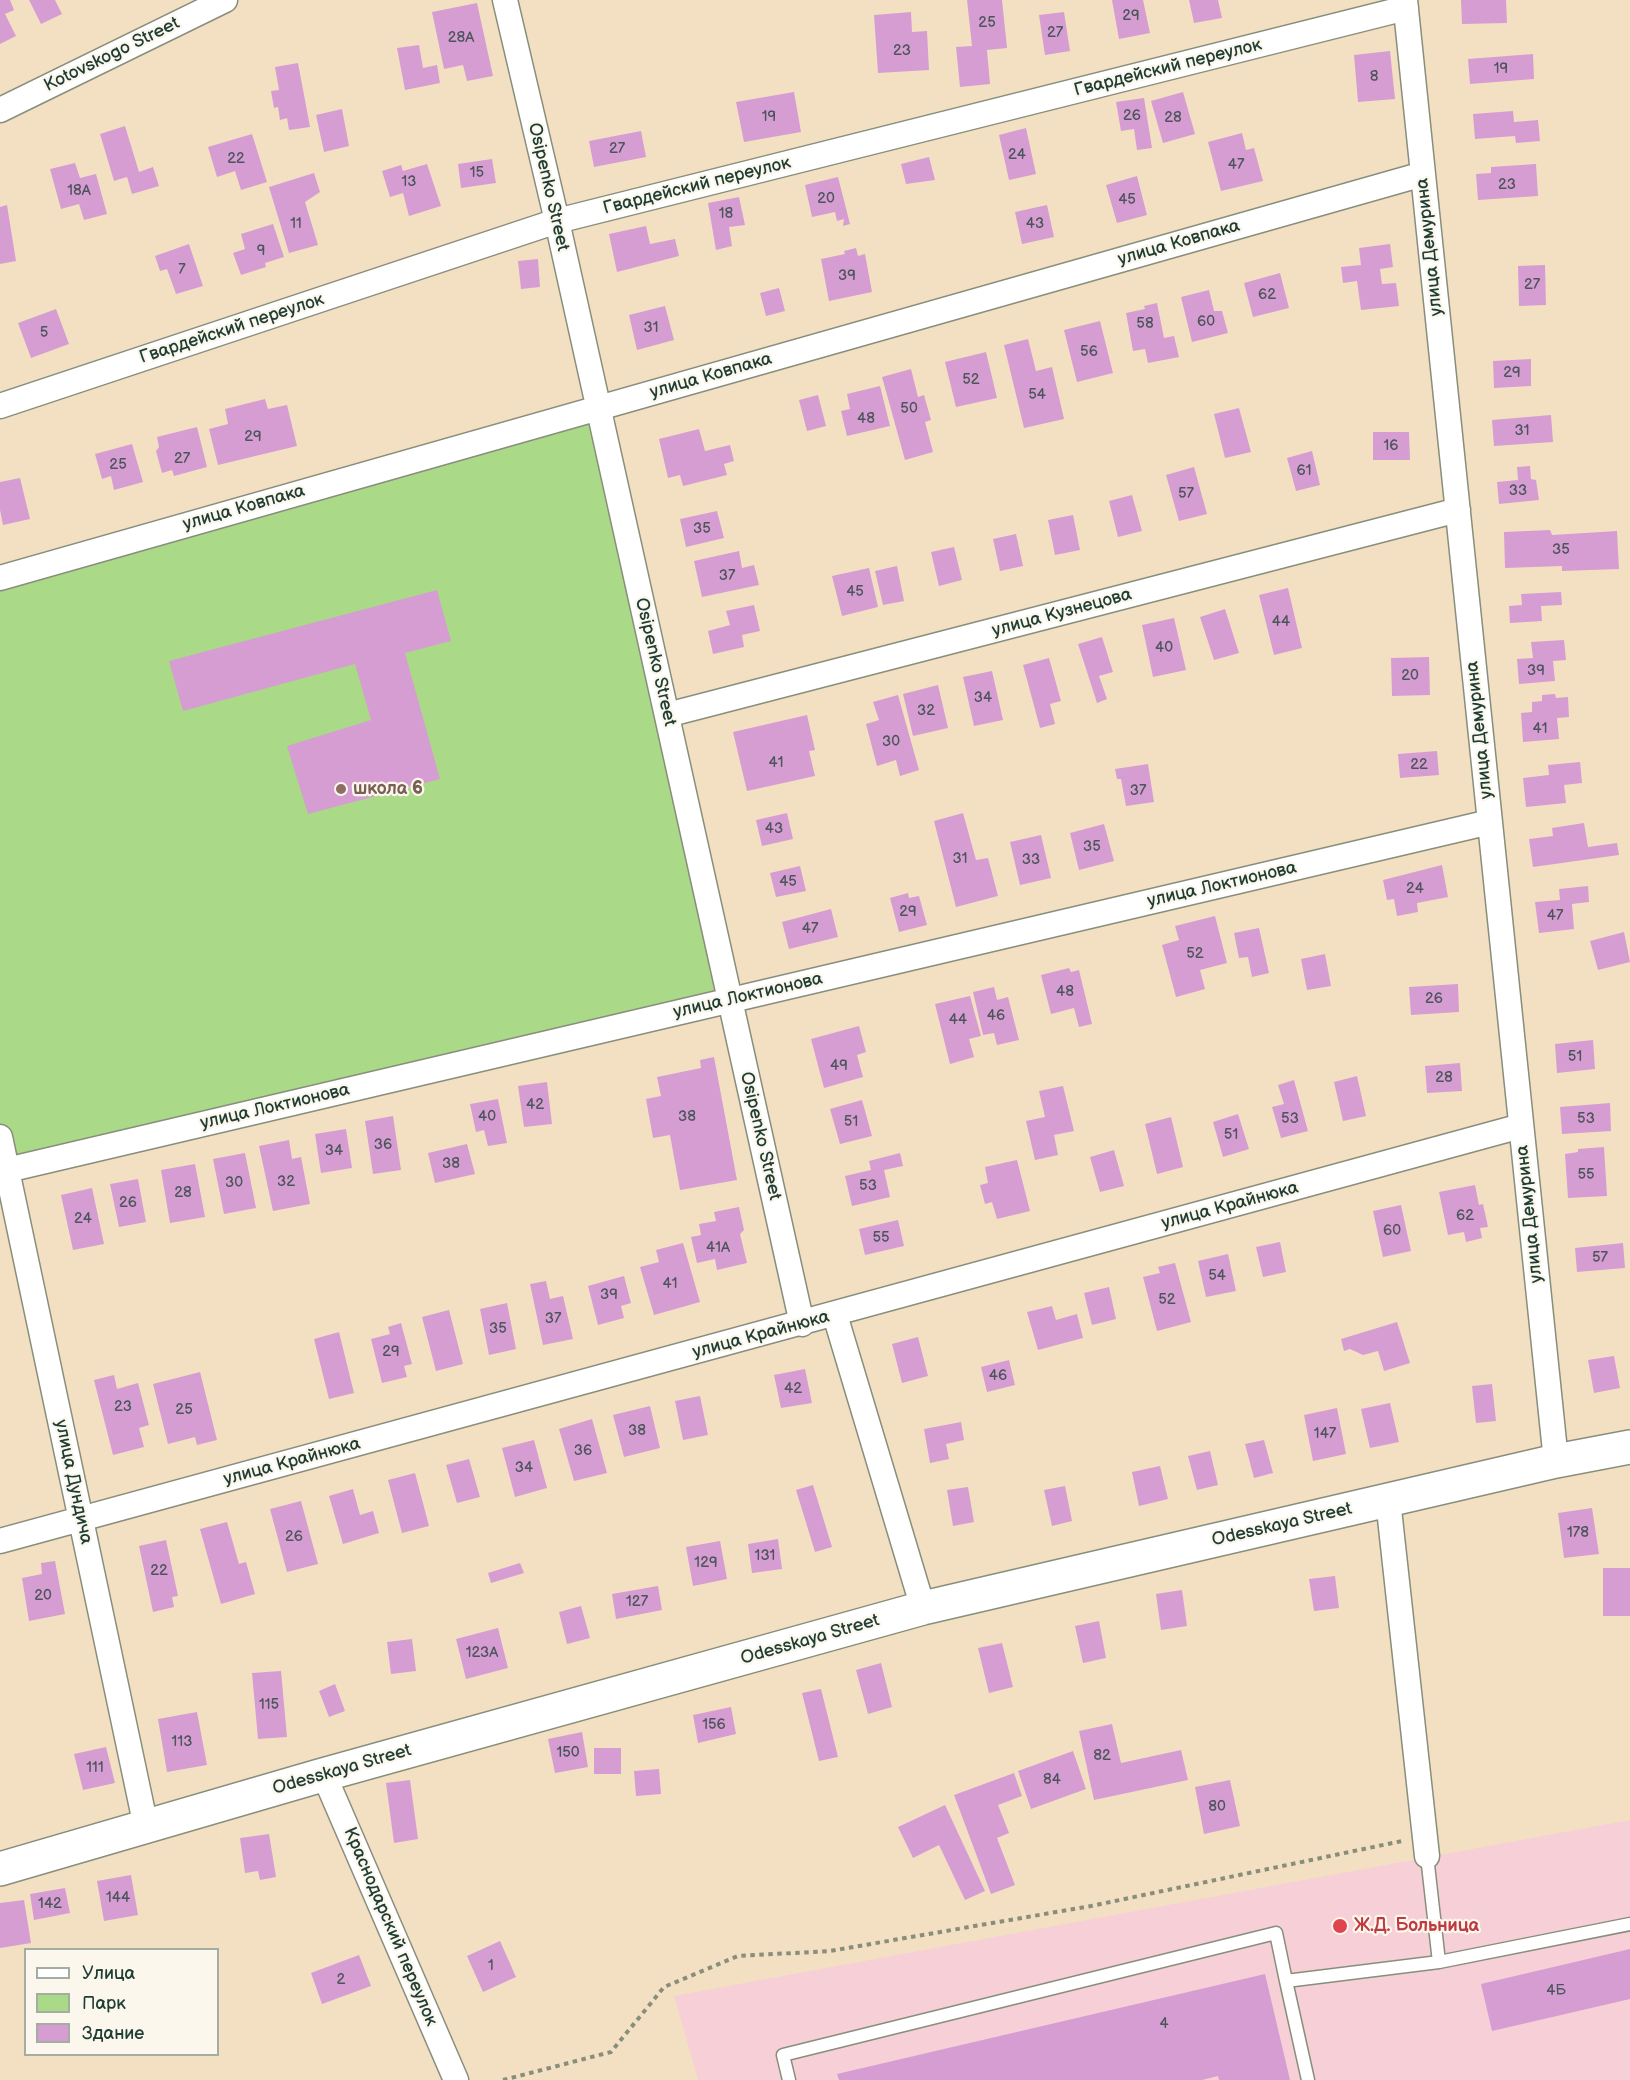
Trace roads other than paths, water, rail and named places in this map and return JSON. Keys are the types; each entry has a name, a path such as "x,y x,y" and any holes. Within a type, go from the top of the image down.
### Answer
{"main road":[{"name":"Odesskaya Street","path":"0,1869 324,1774 923,1608 1556,1461 1630,1447"}],"street":[{"name":"Kotovskogo Street","path":"0,110 225,0"},
{"name":"Osipenko Street","path":"505,0 802,1324"},
{"name":"Гвардейский переулок","path":"0,406 556,221 1405,4"},
{"name":"улица Демурина","path":"1405,4 1556,1461"},
{"name":"улица Ковпака","path":"0,578 1423,174"},
{"name":"улица Кузнецова","path":"667,716 1458,510"},
{"name":"улица Локтионова","path":"7,1170 1490,822"},
{"name":"улица Крайнюка","path":"0,1541 1521,1126"},
{"name":"улица Дундича","path":"0,1137 7,1170 8,1218 81,1519 146,1827"},
{"path":"835,1315 923,1608"},
{"path":"1388,1500 1426,1846"},
{"name":"Краснодарский переулок","path":"324,1774 456,2080"}],"lane":[{"path":"1426,1846 1439,1962"},
{"path":"1286,1981 1439,1962 1630,1924"},
{"path":"789,2080 783,2055 1276,1933 1308,2080"}],"place":[{"name":"школа 6","path":"341,789"},
{"name":"Ж.Д. Больница","path":"1340,1926"}]}
